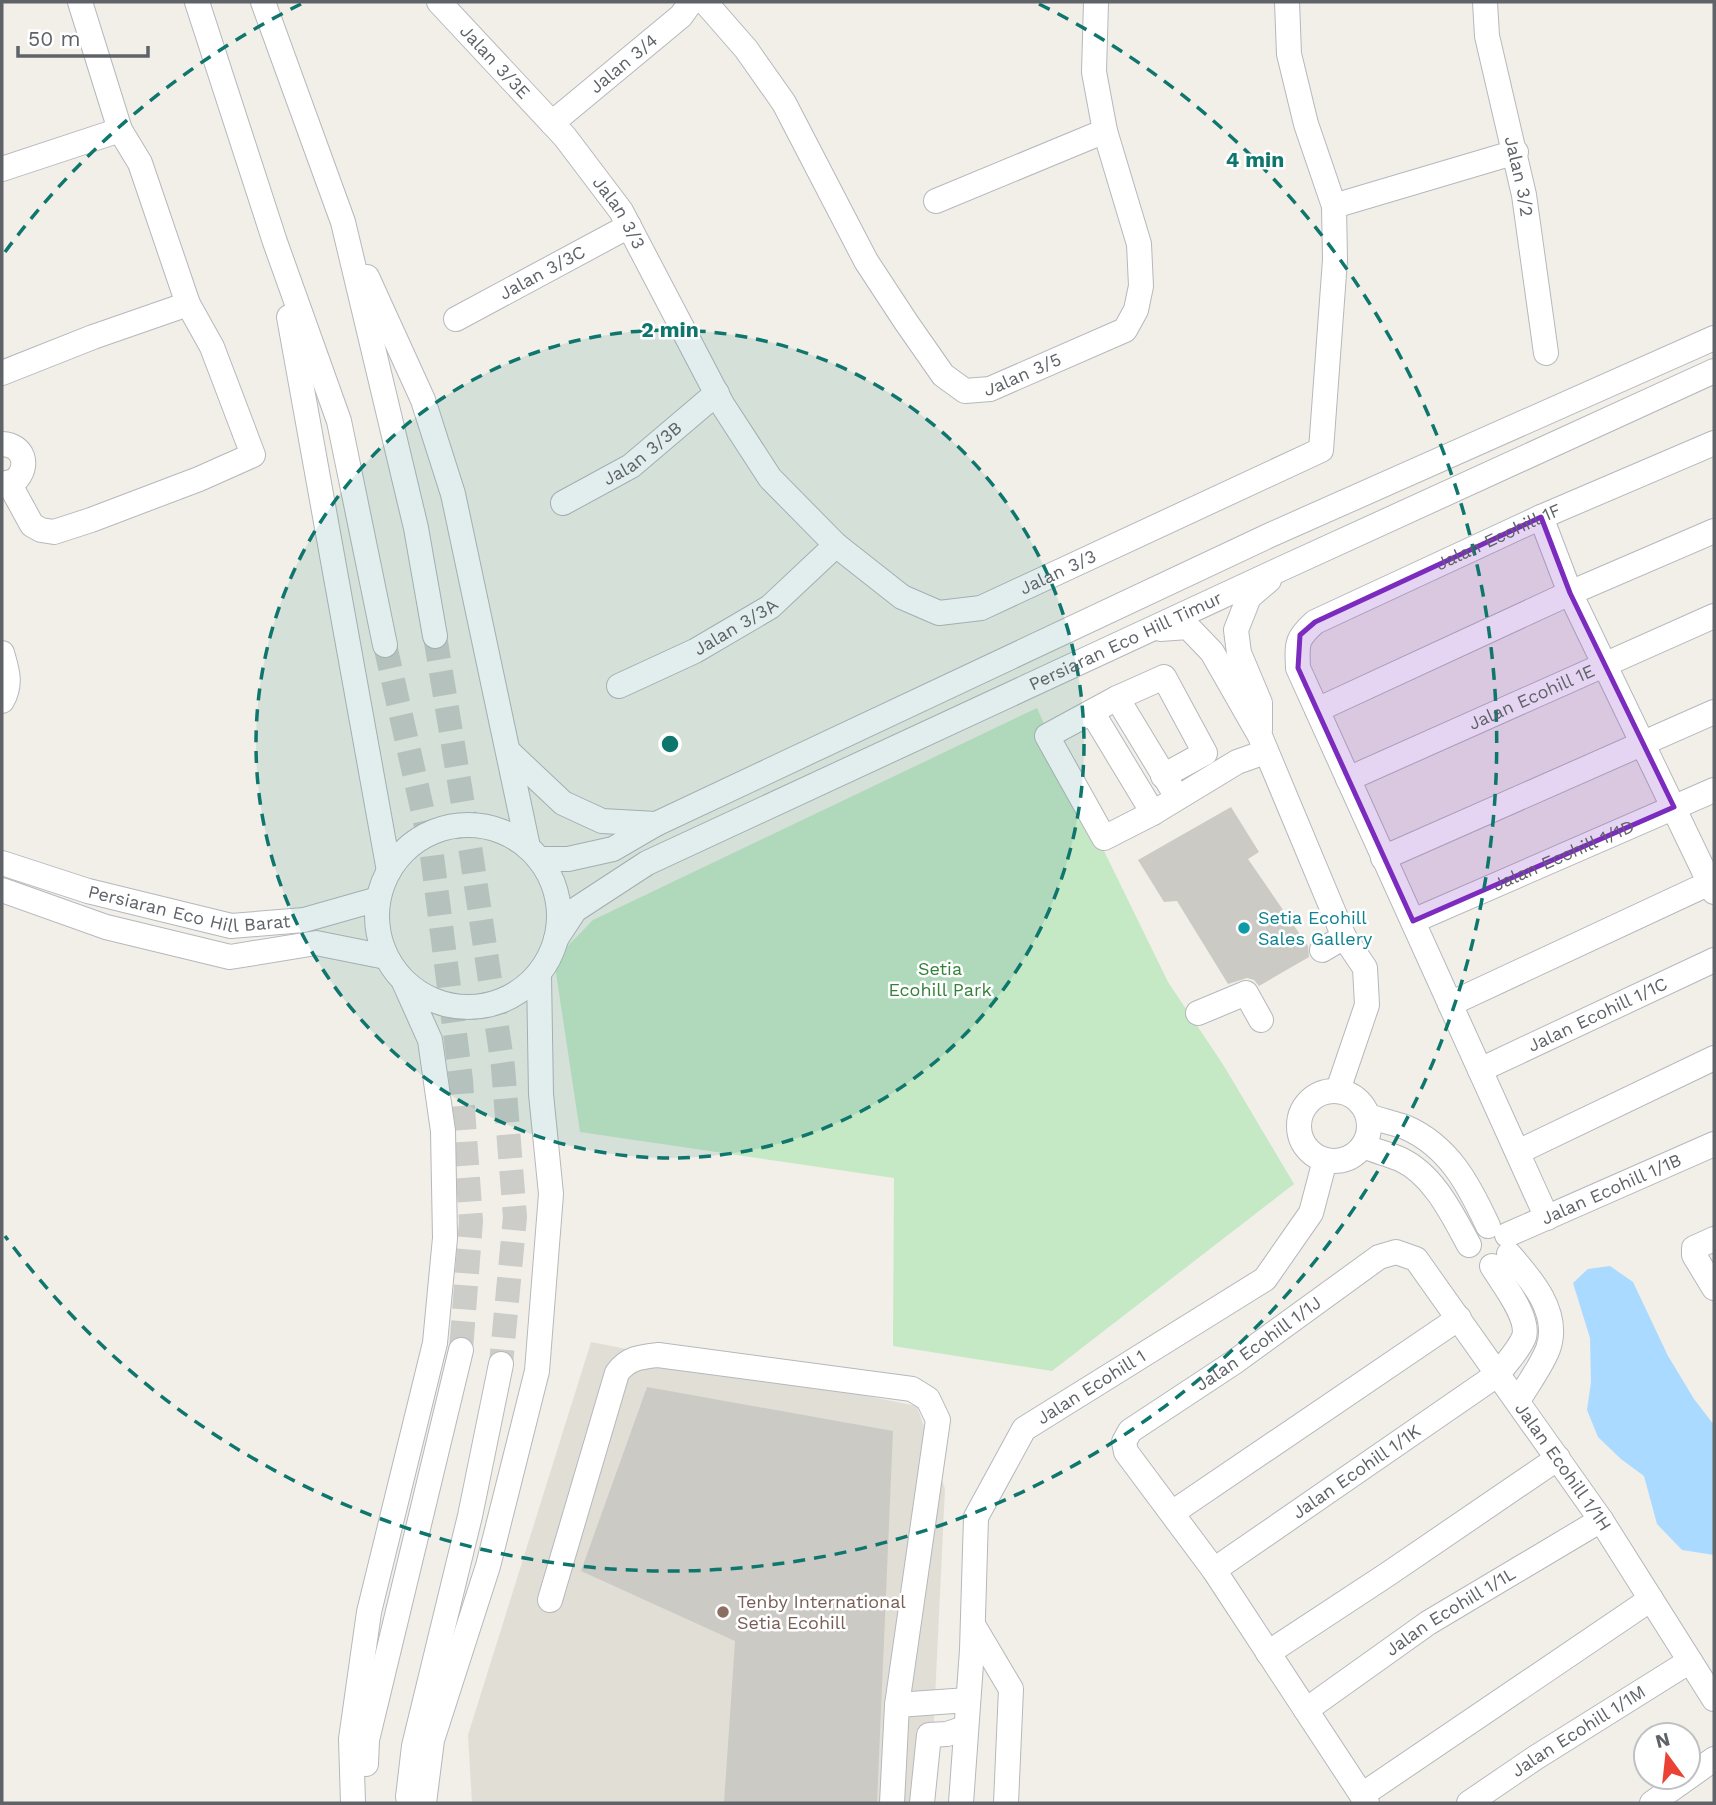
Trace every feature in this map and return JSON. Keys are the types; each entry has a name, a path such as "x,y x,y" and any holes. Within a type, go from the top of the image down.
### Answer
{"street":[{"path":"2,444 14,446 24,463 20,476 5,484 32,525 54,532 199,479 253,455 212,347 188,304 140,163 120,130 80,2"},
{"path":"197,2 275,242 339,421 385,645"},
{"path":"263,2 343,222 423,400 450,482 509,753 534,853 556,889 559,914 551,955 539,975 525,987 505,999 482,1006 458,1006 429,999 404,982"},
{"name":"Jalan 3/3E","path":"439,2 559,130"},
{"name":"Jalan 3/4","path":"559,130 681,16 691,2"},
{"name":"Jalan 3/5","path":"705,2 746,49 784,103 866,261 906,322 943,375 965,391 990,389 1125,330 1136,310 1141,286 1139,244 1105,131 1094,72 1097,2"},
{"name":"Jalan 3/3","path":"559,130 621,211 716,393 770,478 836,545 902,597 939,613 981,608 1321,450 1335,260 1334,206 1306,124 1289,54 1287,2"},
{"name":"Jalan 3/2","path":"1485,2 1486,36 1516,152 1524,195 1546,353"},
{"path":"2,169 120,130"},
{"path":"936,201 1105,131"},
{"path":"1334,206 1516,152"},
{"path":"343,222 416,528 435,636"},
{"name":"Jalan 3/3C","path":"456,319 629,226"},
{"path":"275,242 388,870"},
{"path":"2,373 81,341 188,304"},
{"name":"Persiaran Eco Hill Timur","path":"534,853 568,859 613,849 656,824 1268,536 1714,338"},
{"name":"Persiaran Eco Hill Timur","path":"556,939 575,910 648,863 1714,371"},
{"name":"Jalan 3/3B","path":"563,503 631,466 716,393"},
{"name":"Jalan Ecohill 1F","path":"1317,710 1298,668 1297,650 1300,635 1315,622 1541,517 1714,443"},
{"path":"1450,1004 1713,885 1570,593 1541,517"},
{"path":"1548,1218 1317,710 1570,593 1714,531"},
{"name":"Jalan 3/3A","path":"619,686 695,651 770,607 836,545"},
{"path":"1263,744 1260,703 1239,653 1236,631 1249,597 1283,568"},
{"name":"Jalan Ecohill 1E","path":"1348,779 1714,617"},
{"path":"1145,633 1171,627 1188,627 1212,652 1263,744 1344,937 1365,968 1367,1005 1338,1090"},
{"path":"2,653 9,676 2,701"},
{"path":"1163,776 1205,752 1164,677 1117,698 1047,736 1104,838 1215,778 1263,744"},
{"path":"1117,698 1178,798"},
{"path":"1092,712 1153,813"},
{"path":"1383,858 1714,712"},
{"path":"509,753 563,803 603,821 656,824"},
{"name":"Jalan Ecohill 1/1D","path":"1413,921 1714,790"},
{"path":"352,1803 351,1739 369,1612 435,1343 445,1238 443,1131 430,1040 404,982 386,957 377,929 378,898 388,870 409,846 436,831 460,825 485,826 508,834 534,853"},
{"name":"Persiaran Eco Hill Barat","path":"2,863 88,891 230,926 304,920 378,898"},
{"name":"Persiaran Eco Hill Barat","path":"2,890 106,927 230,957 316,943 386,957"},
{"path":"1322,950 1344,937"},
{"name":"Jalan Ecohill 1/1C","path":"1480,1070 1714,960"},
{"path":"425,1803 432,1740 488,1566 537,1371 551,1194 541,1094 539,975"},
{"path":"1198,1013 1246,993 1261,1020"},
{"path":"1518,1152 1714,1058"},
{"path":"1338,1090 1357,1098 1368,1116 1370,1126 1363,1146 1346,1159 1325,1160 1307,1149 1298,1130 1299,1119 1308,1101 1317,1094 1338,1090"},
{"path":"1368,1116 1407,1128 1444,1152 1459,1169 1499,1245 1525,1329 1523,1339 1499,1374"},
{"name":"Jalan Ecohill 1/1B","path":"1499,1245 1548,1218 1714,1144"},
{"path":"1363,1146 1401,1160 1420,1173 1444,1202 1469,1245 1475,1232 1499,1245 1527,1274 1546,1307 1552,1328 1548,1349 1518,1401"},
{"name":"Jalan Ecohill 1","path":"961,1803 976,1517 1024,1429 1265,1279 1311,1213 1325,1160"},
{"path":"1714,1239 1694,1248 1694,1255 1714,1289"},
{"name":"Jalan Ecohill 1/1H","path":"1396,1252 1416,1259 1499,1374 1601,1520 1714,1699"},
{"name":"Jalan Ecohill 1/1J","path":"1172,1513 1126,1452 1124,1442 1130,1432 1233,1363 1355,1272 1379,1257 1396,1252"},
{"path":"1458,1318 1172,1513 1214,1570 1365,1799 1651,1599"},
{"path":"364,1803 367,1740 461,1350"},
{"path":"550,1600 617,1373 623,1365 636,1357 658,1354 912,1389 928,1399 938,1420 897,1705 892,1803"},
{"path":"407,1803 414,1746 470,1516 501,1364"},
{"name":"Jalan Ecohill 1/1K","path":"1214,1570 1499,1374"},
{"path":"1268,1653 1558,1458"},
{"name":"Jalan Ecohill 1/1L","path":"1306,1710 1428,1623 1601,1520"},
{"path":"972,1625 1012,1689 1006,1803"},
{"name":"Jalan Ecohill 1/1M","path":"1469,1803 1535,1758 1690,1661"},
{"path":"897,1705 968,1700"},
{"path":"895,1731 929,1735 947,1734 965,1728"},
{"path":"922,1803 929,1735"},
{"path":"1652,1803 1714,1759"}],"highlighted area":[{"path":"1541,517 1570,593 1674,807 1413,921 1298,668 1300,635 1315,622"}],"shaded area":[{"name":"Tenby International Setia Ecohill","path":"591,1342 917,1406 945,1489 930,1803 472,1803 468,1735"}],"green space":[{"name":"Setia Ecohill Park","path":"1037,708 1168,982 1224,1066 1294,1184 1052,1371 893,1346 894,1178 580,1132 554,960 593,920"}],"water":[{"path":"1610,1266 1633,1282 1668,1356 1694,1399 1714,1425 1714,1555 1682,1550 1657,1524 1644,1476 1598,1437 1587,1410 1591,1382 1590,1338 1573,1283 1588,1269"}],"building":[{"name":"Setia Ecohill Sales Gallery","path":"1231,807 1259,852 1248,859 1308,946 1309,957 1259,986 1254,980 1247,978 1228,984 1177,901 1164,902 1138,860"},
{"path":"647,1387 893,1431 877,1803 724,1803 735,1641 581,1571"}],"tunnel":[{"path":"435,636 503,1067 515,1217 501,1364"},
{"path":"385,645 431,848 461,1080 471,1221 461,1350"}],"place":[{"name":"Setia Ecohill Sales Gallery","path":"1244,928"},
{"name":"Tenby International Setia Ecohill","path":"723,1612"}]}
